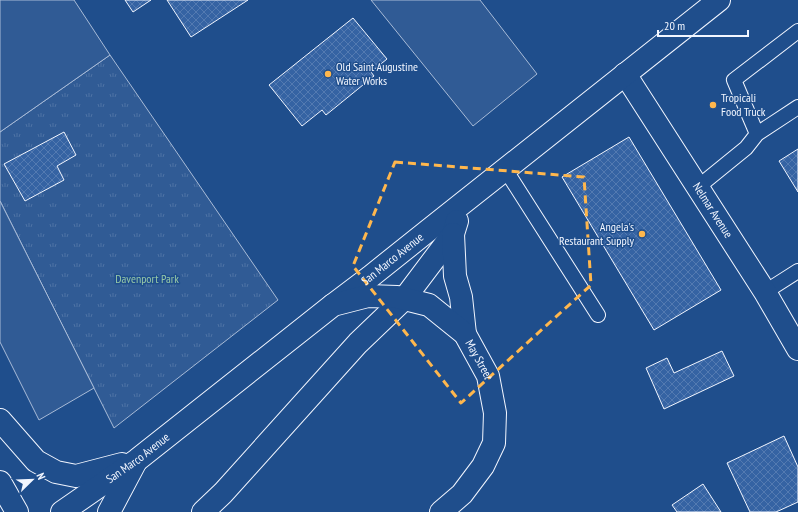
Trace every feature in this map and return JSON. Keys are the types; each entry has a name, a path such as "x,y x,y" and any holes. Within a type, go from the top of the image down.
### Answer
{"main road":[{"name":"San Marco Avenue","path":"62,512 137,460 719,0"},
{"name":"Nelmar Avenue","path":"625,74 698,187 798,348"},
{"path":"462,203 453,234 455,276 461,297 465,334"},
{"path":"203,512 223,493 358,344 404,298 453,234"},
{"name":"May Street","path":"333,305 368,296 404,298 429,305 465,334 488,376 495,413 494,443 483,466 462,494 441,512"},
{"path":"0,420 36,461 56,472 76,476 137,460"},
{"path":"109,512 137,460"},
{"path":"0,482 17,512"}],"lane":[{"path":"757,134 734,80 798,31"},
{"path":"698,187 746,148 757,134 798,107"},
{"path":"506,169 598,314"},
{"path":"764,292 798,271"}],"highlighted area":[{"path":"395,162 584,177 591,285 461,403 353,266"}],"green space":[{"name":"Davenport Park","path":"110,55 278,300 114,428 0,201 0,132"}],"shaded area":[{"path":"0,0 74,0 110,55 0,132"},
{"path":"371,0 480,0 537,74 473,126"},
{"path":"0,201 94,388 39,420 0,342"}],"building":[{"path":"125,0 151,0 133,12"},
{"path":"167,0 248,0 191,37"},
{"name":"Old Saint Augustine Water Works","path":"353,18 387,59 371,72 374,76 326,115 322,110 302,126 269,85"},
{"path":"64,132 76,155 57,166 64,180 25,201 4,164"},
{"name":"Angela's Restaurant Supply","path":"629,137 721,290 654,330 562,177"},
{"path":"798,149 798,192 779,161"},
{"path":"722,351 734,376 664,409 646,368 667,358 674,373"},
{"path":"784,436 798,467 798,502 776,512 750,512 727,463"},
{"path":"703,484 721,512 677,512 672,505"}],"place":[{"name":"Old Saint Augustine Water Works","path":"328,74"},
{"name":"Tropicali Food Truck","path":"713,105"},
{"name":"Angela's Restaurant Supply","path":"642,234"}]}
